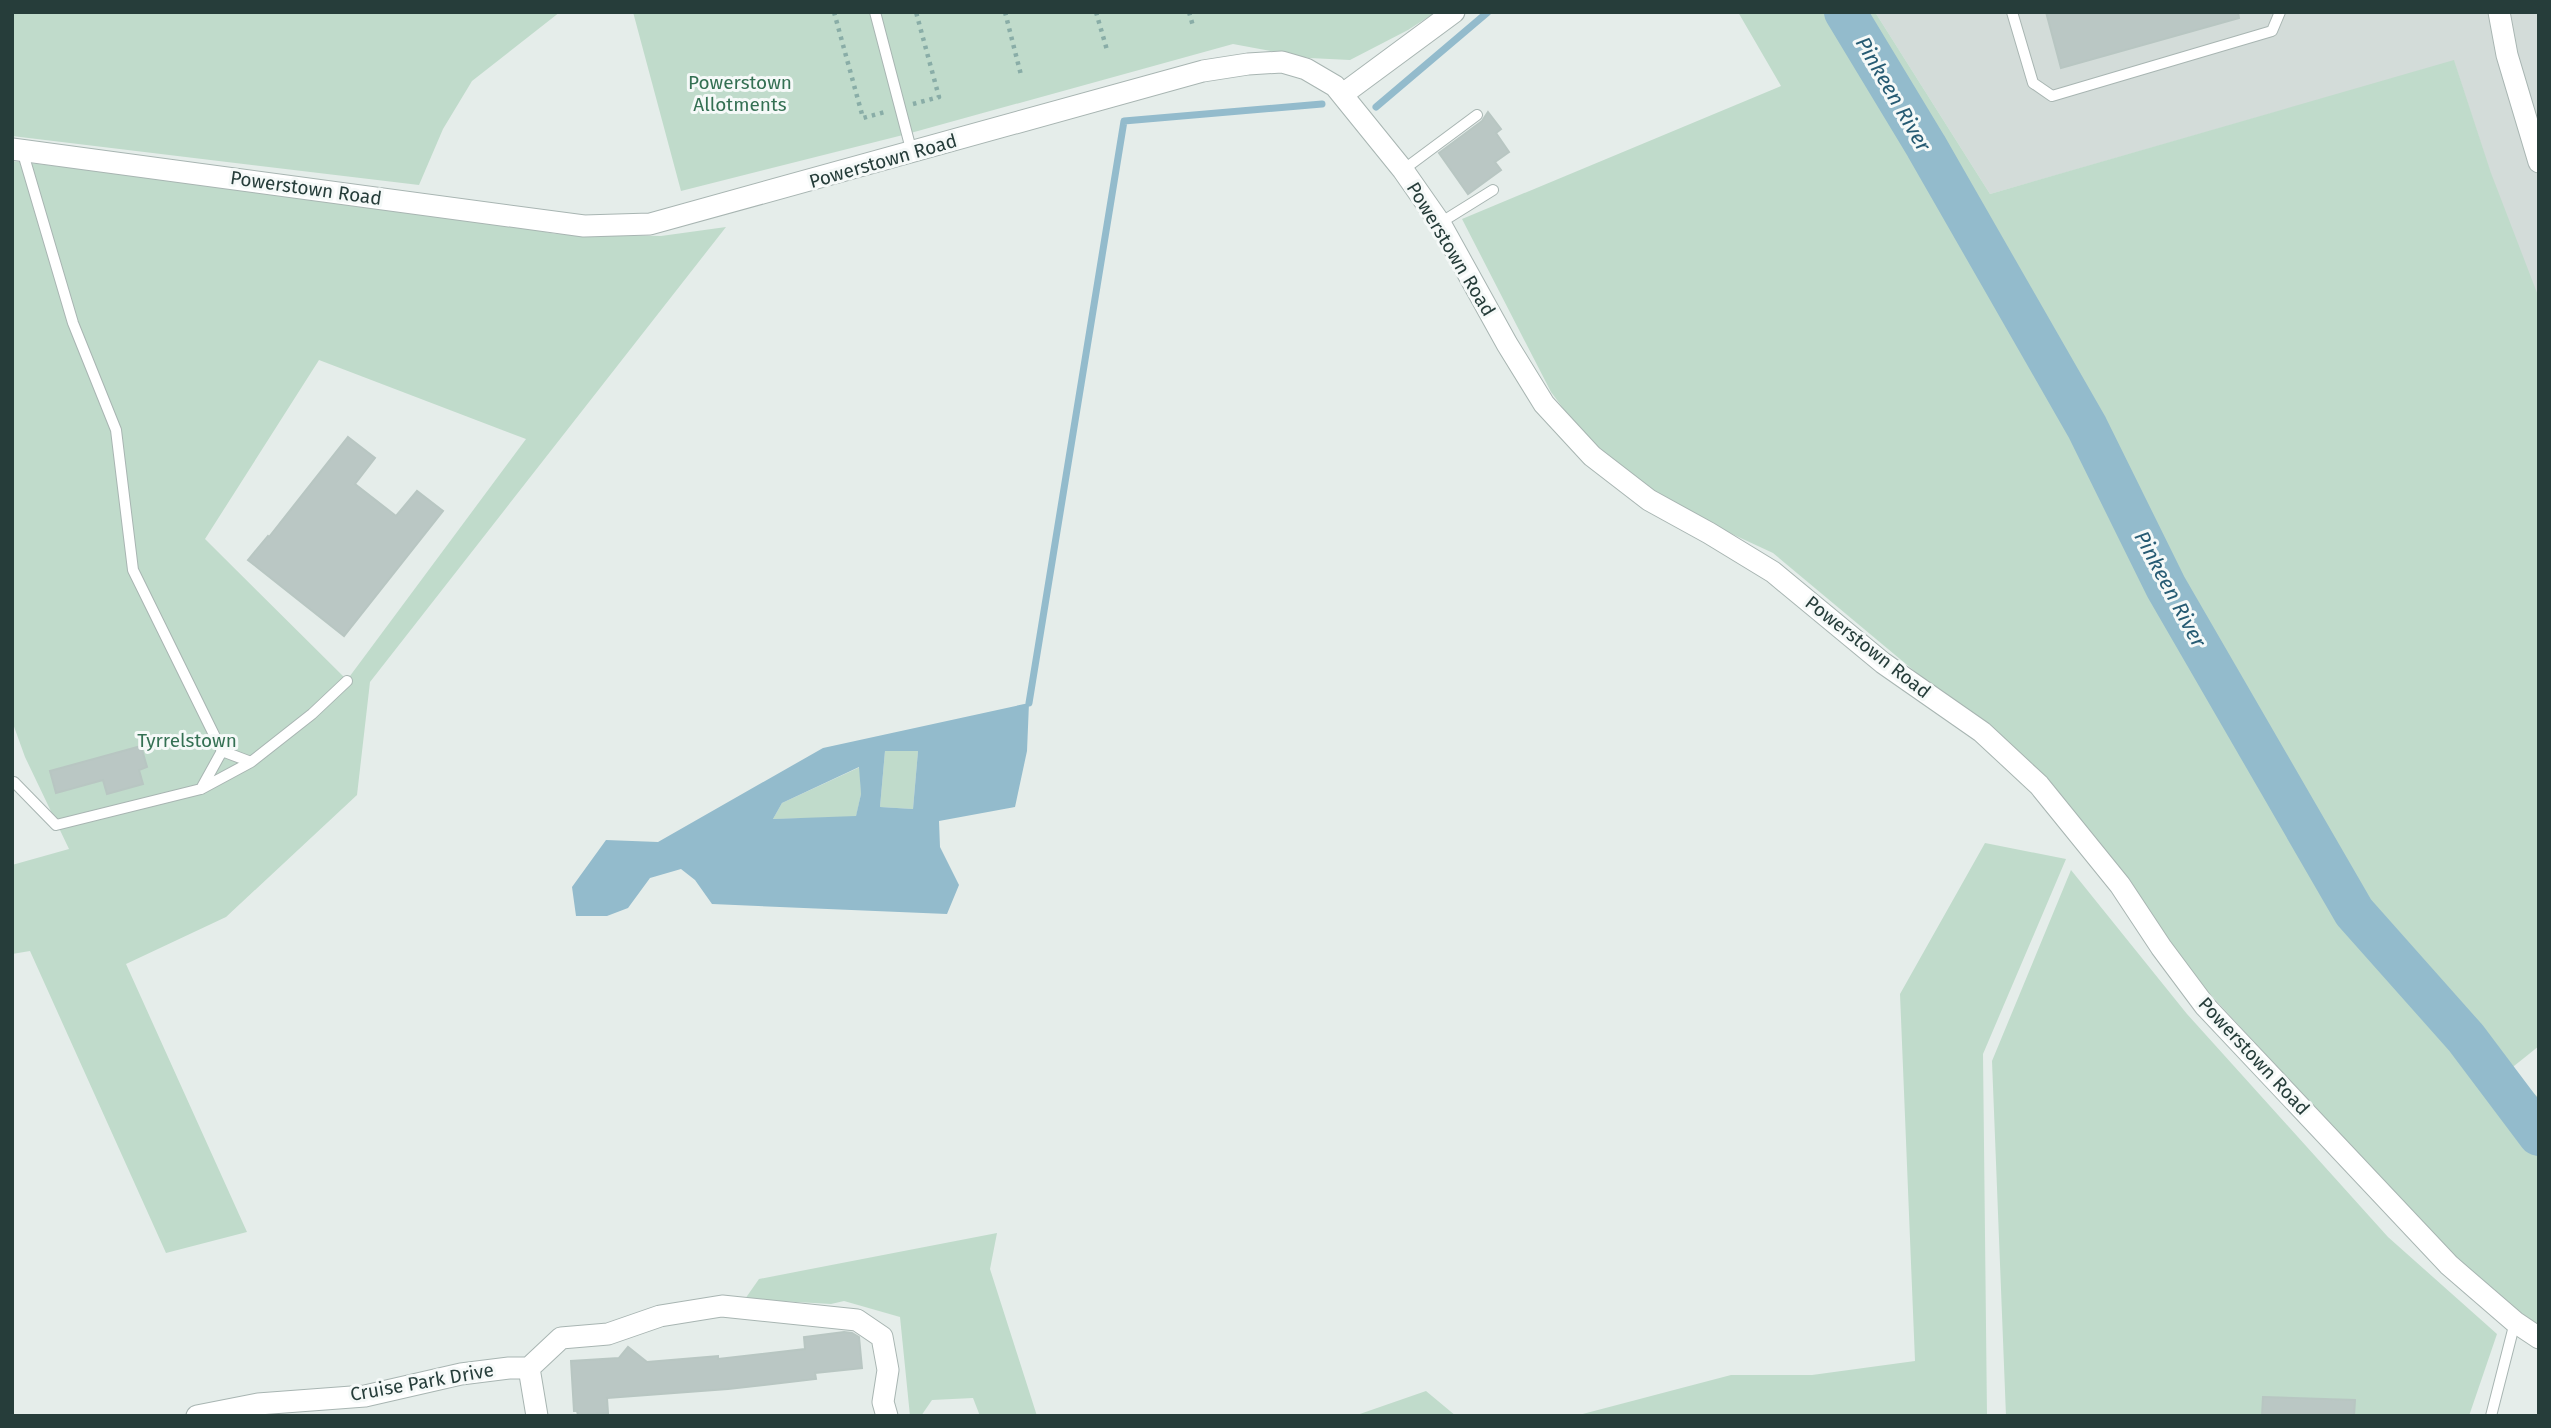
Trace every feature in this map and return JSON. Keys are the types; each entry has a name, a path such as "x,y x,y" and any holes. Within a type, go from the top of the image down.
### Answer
{"street":[{"path":"1343,94 1454,12"},
{"path":"2499,12 2511,68 2539,162"},
{"name":"Powerstown Road","path":"17,149 584,226 650,224 1203,71 1282,62 1306,69 1335,86 1343,94 1403,170 1440,223 1507,344 1544,404 1592,456 1649,500 1773,572 1883,663 1982,732 2039,785 2120,885 2205,1006 2449,1265 2515,1322 2539,1338"},
{"path":"537,1416 529,1368 561,1338 608,1334 660,1316 722,1306 857,1320 882,1337 888,1370 883,1402 887,1416"},
{"name":"Cruise Park Drive","path":"197,1416 258,1404 366,1406 461,1374 529,1368"}],"lane":[{"path":"876,12 912,153"},
{"path":"2012,12 2033,83 2052,96 2272,31 2280,12"},
{"path":"1403,170 1477,114"},
{"path":"17,149 73,323 116,430 133,570 222,751 251,762"},
{"path":"1440,223 1493,190"},
{"path":"14,782 56,825 201,789 251,762 312,714 347,681"},
{"path":"201,789 222,751"},
{"path":"2491,1416 2515,1322"}],"path":[{"path":"834,12 863,118 939,97 916,12"},
{"path":"1005,12 1021,75"},
{"path":"1097,12 1107,50"},
{"path":"1189,12 1193,26"}],"shaded area":[{"path":"1875,12 2539,12 2539,322 2454,61 1990,194"}],"green space":[{"path":"12,12 560,12 472,81 443,129 419,185 12,136"},
{"name":"Powerstown Allotments","path":"633,12 1436,12 1350,60 1309,58 1233,44 907,134 681,191"},
{"path":"1738,12 1875,12 1990,194 2454,60 2491,173 2539,298 2539,1046 2509,1070 2539,1098 2539,1324 2518,1314 2459,1263 2210,994 2045,780 1773,553 1650,496 1589,443 1551,392 1462,219 1781,86"},
{"name":"Tyrrelstown","path":"12,161 421,208 556,234 661,236 726,227 370,682 357,795 226,917 126,964 247,1232 166,1253 30,951 12,954 12,865 69,849 25,757 12,721","holes":["319,360 526,439 347,680 205,539"]},
{"path":"885,751 918,751 913,809 880,807"},
{"path":"860,767 861,794 856,817 773,819 782,803"},
{"path":"1985,843 2066,859 1983,1054 1987,1416 1575,1416 1731,1375 1812,1375 1915,1361 1900,994"},
{"path":"2071,870 2187,1014 2388,1237 2497,1334 2469,1416 2336,1416 2336,1399 2264,1397 2262,1416 2006,1416 1992,1061"},
{"path":"997,1233 990,1269 1037,1416 980,1416 973,1398 932,1400 921,1416 910,1416 900,1317 844,1301 831,1304 745,1299 759,1279"},
{"path":"1426,1391 1456,1416 1354,1416"}],"water":[{"path":"1029,703 1027,751 1015,807 939,821 940,847 959,885 947,914 712,904 695,880 681,869 650,878 628,908 607,916 576,916 572,887 606,840 658,842 823,748","holes":["885,751 918,751 913,809 880,807","859,767 861,794 856,816 773,819 782,803"]}],"building":[{"path":"2046,12 2238,12 2239,18 2061,68"},
{"path":"1488,112 1501,129 1496,133 1509,152 1495,162 1501,170 1468,194 1439,153 1482,121"},
{"path":"348,437 375,458 355,484 396,516 417,491 443,511 344,636 248,560"},
{"path":"141,746 147,767 139,770 143,784 107,794 103,780 56,793 50,771"},
{"path":"844,1332 859,1337 862,1368 815,1373 816,1379 607,1398 608,1413 578,1415 577,1411 574,1411 571,1361 619,1358 628,1347 647,1362 718,1356 718,1359 805,1349 804,1337"},
{"path":"2263,1397 2355,1400 2354,1416 2262,1416"}],"waterway":[{"path":"1376,107 1488,12"},
{"name":"Pinkeen River","path":"1845,12 1926,146 2087,427 2166,587 2354,912 2466,1038 2539,1135"},
{"path":"1029,703 1124,121 1322,104"}]}
